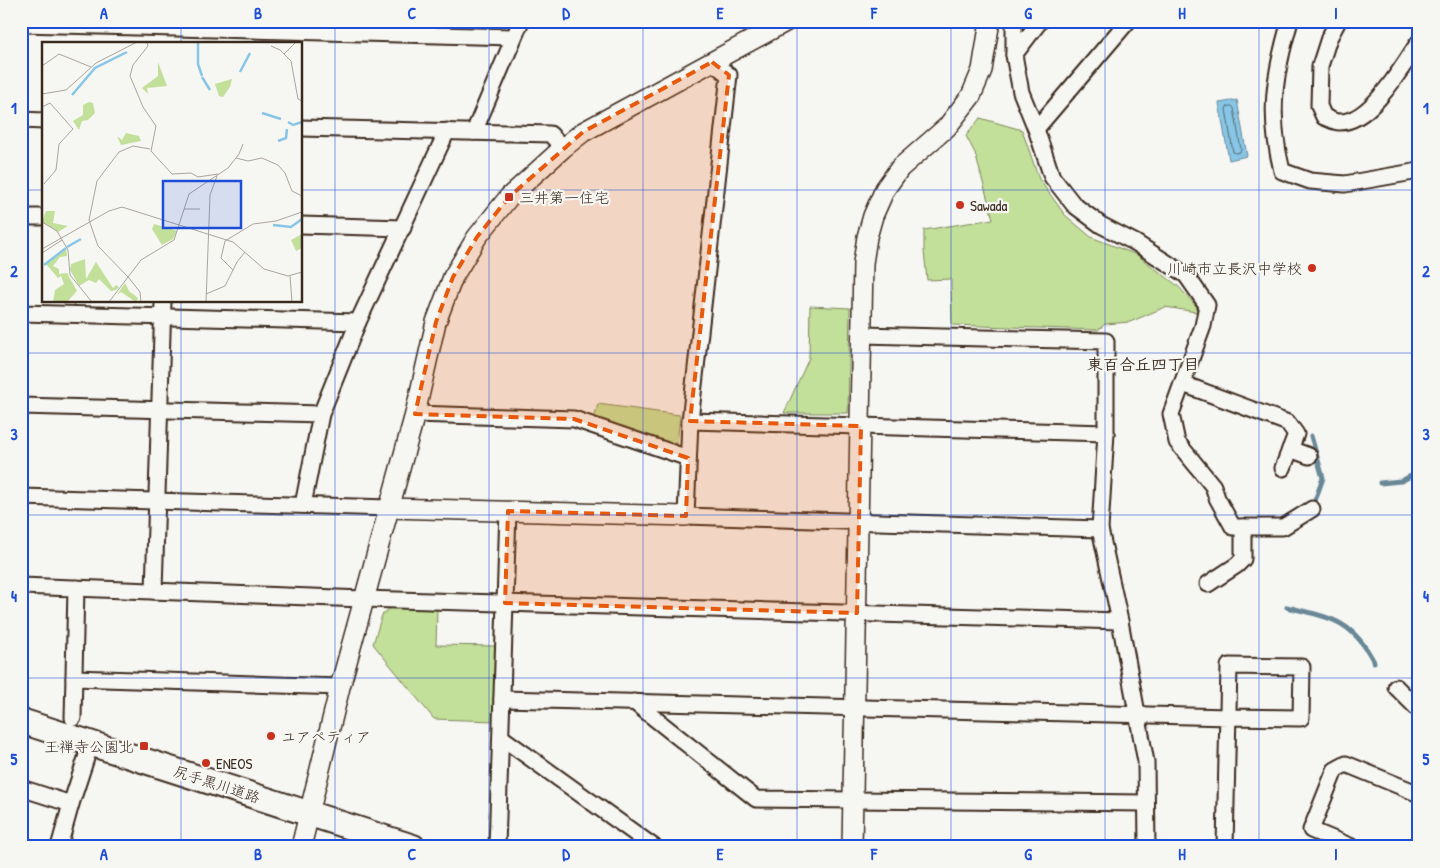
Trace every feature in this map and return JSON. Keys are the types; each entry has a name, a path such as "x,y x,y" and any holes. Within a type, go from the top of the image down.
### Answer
{"main road":[{"name":"尻手黒川道路","path":"21,721 413,847"}],"street":[{"path":"474,132 521,21"},
{"path":"301,847 340,687 414,414 436,322 453,277 477,237 510,197 583,132 787,21"},
{"path":"852,847 865,248 879,200 900,168 947,127 971,96 982,70 990,21"},
{"path":"1014,21 1014,55 1021,92 1052,177 1074,204 1101,225 1136,242 1186,275 1207,305 1203,326 1171,414 1178,442 1213,486 1217,498 1233,527 1283,527 1312,509"},
{"path":"1014,55 1040,21"},
{"path":"1036,129 1128,21"},
{"path":"1290,21 1279,59 1274,92 1276,148 1282,171 1310,181 1345,184 1419,171"},
{"path":"1338,21 1329,38 1320,66 1318,106 1324,117 1339,122 1354,118 1370,108 1392,83 1419,42"},
{"path":"21,24 102,23 260,37 342,27 513,37"},
{"path":"686,516 690,421 729,75 712,62"},
{"path":"21,120 42,121"},
{"path":"302,128 550,134 563,148"},
{"path":"303,505 321,414 358,322 447,131"},
{"path":"21,217 42,218"},
{"path":"302,225 403,228"},
{"path":"154,591 164,302"},
{"path":"21,313 358,322"},
{"path":"862,335 1106,341 1106,433 1100,529 1120,621 1146,762 1146,847"},
{"path":"1183,384 1288,423 1296,434 1283,468"},
{"path":"21,406 321,414"},
{"path":"414,414 574,419 688,458"},
{"path":"690,421 1106,433"},
{"path":"1290,450 1309,456"},
{"path":"21,497 1100,529"},
{"path":"498,847 508,511"},
{"path":"1208,584 1237,566 1243,559 1243,527"},
{"path":"21,586 363,599 1120,621"},
{"path":"73,718 76,588"},
{"path":"502,699 1229,717 1301,718 1302,667 1230,666 1229,717 1225,847"},
{"path":"74,678 340,687"},
{"path":"1396,687 1419,710"},
{"path":"634,702 756,799 1146,803"},
{"path":"501,737 654,847"},
{"path":"59,847 91,743"},
{"path":"1352,847 1311,830 1335,770 1346,764 1390,776 1419,794"},
{"path":"21,788 71,804"}],"highlighted area":[{"path":"712,62 729,75 690,421 861,426 857,613 505,603 508,511 686,516 688,458 574,419 415,414 436,322 453,277 477,237 509,197 583,132"}],"green space":[{"path":"980,118 1022,130 1039,179 1065,215 1091,237 1137,255 1178,286 1197,307 1196,312 1165,307 1130,322 1105,324 1098,330 952,325 951,279 927,280 924,230 993,219 975,153 966,136"},
{"path":"810,306 850,308 848,413 784,413 809,358"},
{"path":"598,404 680,415 677,445 594,419"},
{"path":"391,607 437,609 436,645 497,646 495,721 434,719 373,644 382,615"}],"water":[{"path":"1237,100 1247,156 1229,160 1219,103"}],"waterway":[{"path":"1311,436 1323,478 1312,509"},
{"path":"1380,483 1401,481 1419,472"},
{"path":"1419,606 1415,618 1419,632"},
{"path":"1287,607 1338,622 1357,637 1374,662"}],"place":[{"name":"三井第一住宅","path":"509,197"},
{"name":"Sawada","path":"960,205"},
{"name":"川崎市立長沢中学校","path":"1312,268"},
{"name":"ユアペティア","path":"271,736"},
{"name":"王禅寺公園北","path":"144,746"},
{"name":"ENEOS","path":"206,763"}],"district":[{"name":"東百合丘四丁目","path":"1143,364"}]}
